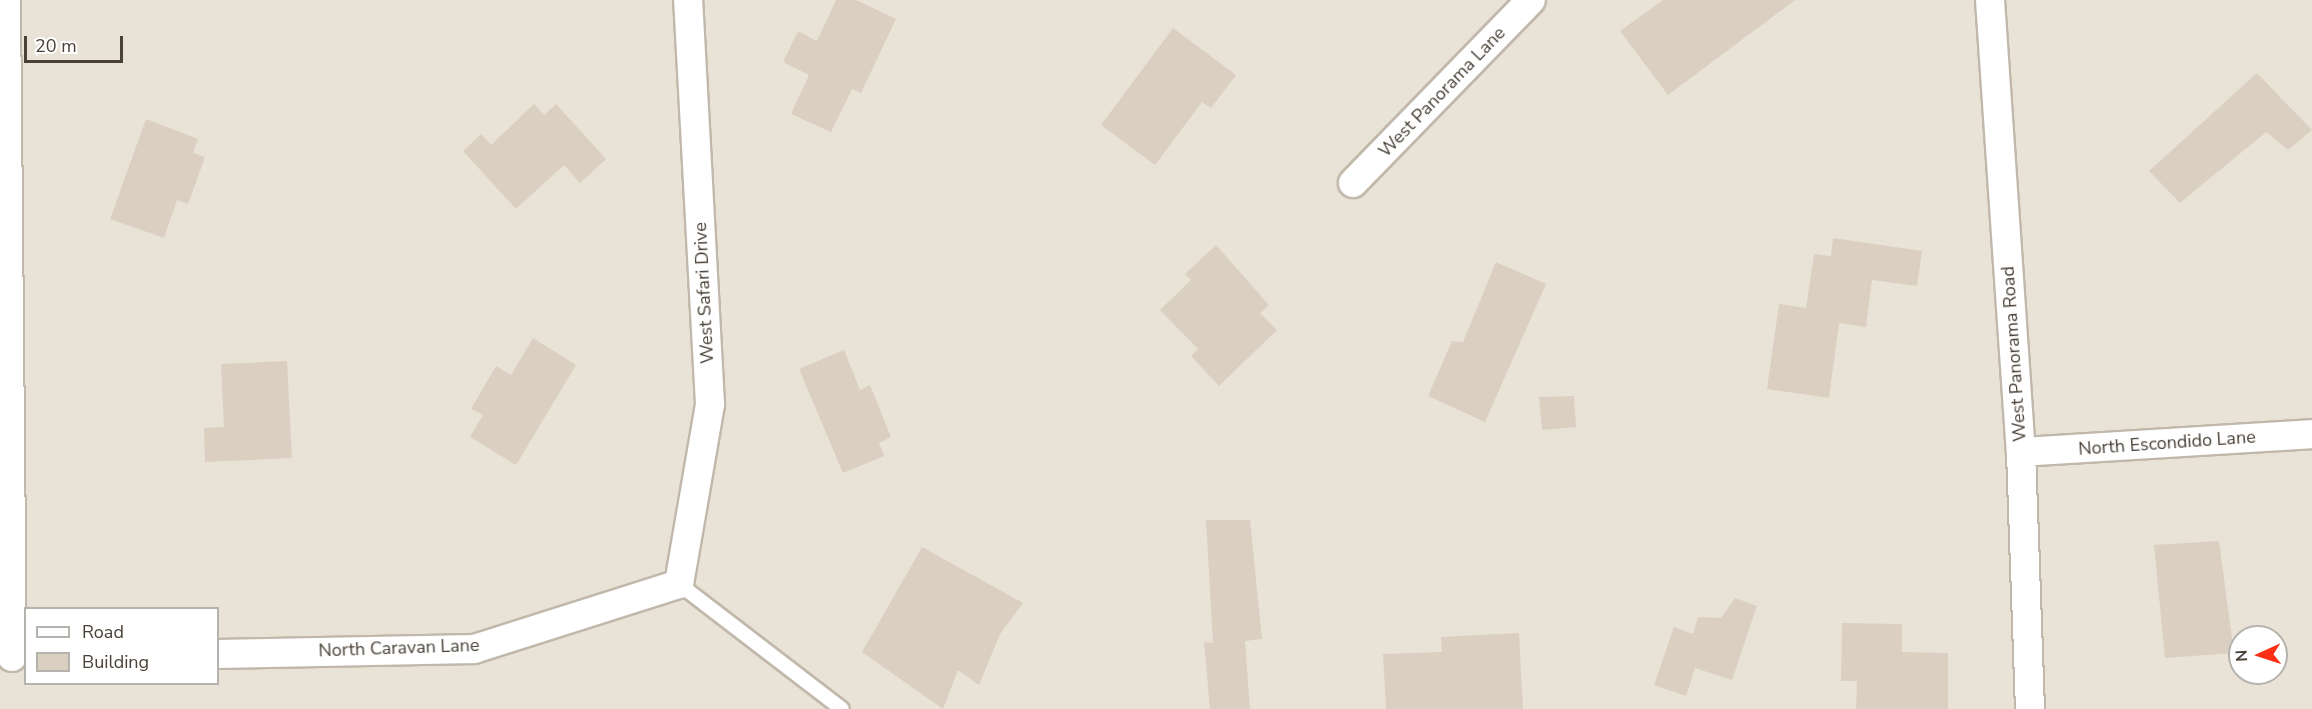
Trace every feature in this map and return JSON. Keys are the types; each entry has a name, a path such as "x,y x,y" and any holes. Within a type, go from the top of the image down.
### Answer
{"street":[{"path":"6,0 13,658"},
{"name":"West Safari Drive","path":"679,584 711,404 688,0"},
{"name":"West Panorama Lane","path":"1353,183 1531,0"},
{"name":"West Panorama Road","path":"1990,0 2021,452 2030,709"},
{"name":"North Escondido Lane","path":"2021,452 2312,434"},
{"name":"North Caravan Lane","path":"219,654 474,649 679,584"}],"lane":[{"path":"679,584 842,709"}],"shaded area":[{"path":"0,0 2312,0 2312,709 0,709"}],"building":[{"path":"836,0 856,0 896,19 861,93 852,89 831,132 791,114 809,75 783,62 798,31 817,41"},
{"path":"1663,0 1795,0 1668,95 1620,31"},
{"path":"1173,28 1236,75 1211,108 1202,102 1155,165 1101,125"},
{"path":"2257,73 2312,130 2288,150 2266,132 2180,203 2149,171"},
{"path":"534,104 544,115 556,104 606,159 580,183 564,165 516,209 463,151 481,134 491,145"},
{"path":"146,119 198,139 193,153 205,157 188,204 177,200 164,238 110,219"},
{"path":"1833,238 1922,251 1917,286 1872,280 1866,327 1839,323 1829,398 1767,389 1779,304 1806,308 1814,254 1831,256"},
{"path":"1216,245 1269,305 1260,313 1277,330 1219,386 1191,356 1198,349 1160,310 1191,280 1185,274"},
{"path":"1496,262 1546,284 1485,422 1428,396 1452,341 1463,342"},
{"path":"533,338 576,365 516,465 470,437 483,415 471,409 496,366 511,375"},
{"path":"844,350 860,390 870,385 891,437 879,443 884,456 843,473 799,369"},
{"path":"287,361 292,458 205,462 204,428 224,427 221,364"},
{"path":"1574,396 1576,427 1542,430 1539,397"},
{"path":"1206,520 1250,520 1262,639 1245,641 1250,709 1210,709 1204,642 1213,643"},
{"path":"2219,541 2230,625 2228,625 2228,653 2165,658 2154,545"},
{"path":"922,547 1023,603 1000,634 979,685 958,670 943,709 862,652"},
{"path":"1735,598 1757,606 1732,680 1695,668 1686,696 1654,685 1674,627 1693,634 1698,617 1721,618"},
{"path":"1842,623 1902,624 1902,652 1948,653 1948,709 1856,709 1857,681 1841,681"},
{"path":"1519,633 1523,709 1386,709 1383,654 1442,652 1441,637"}]}
